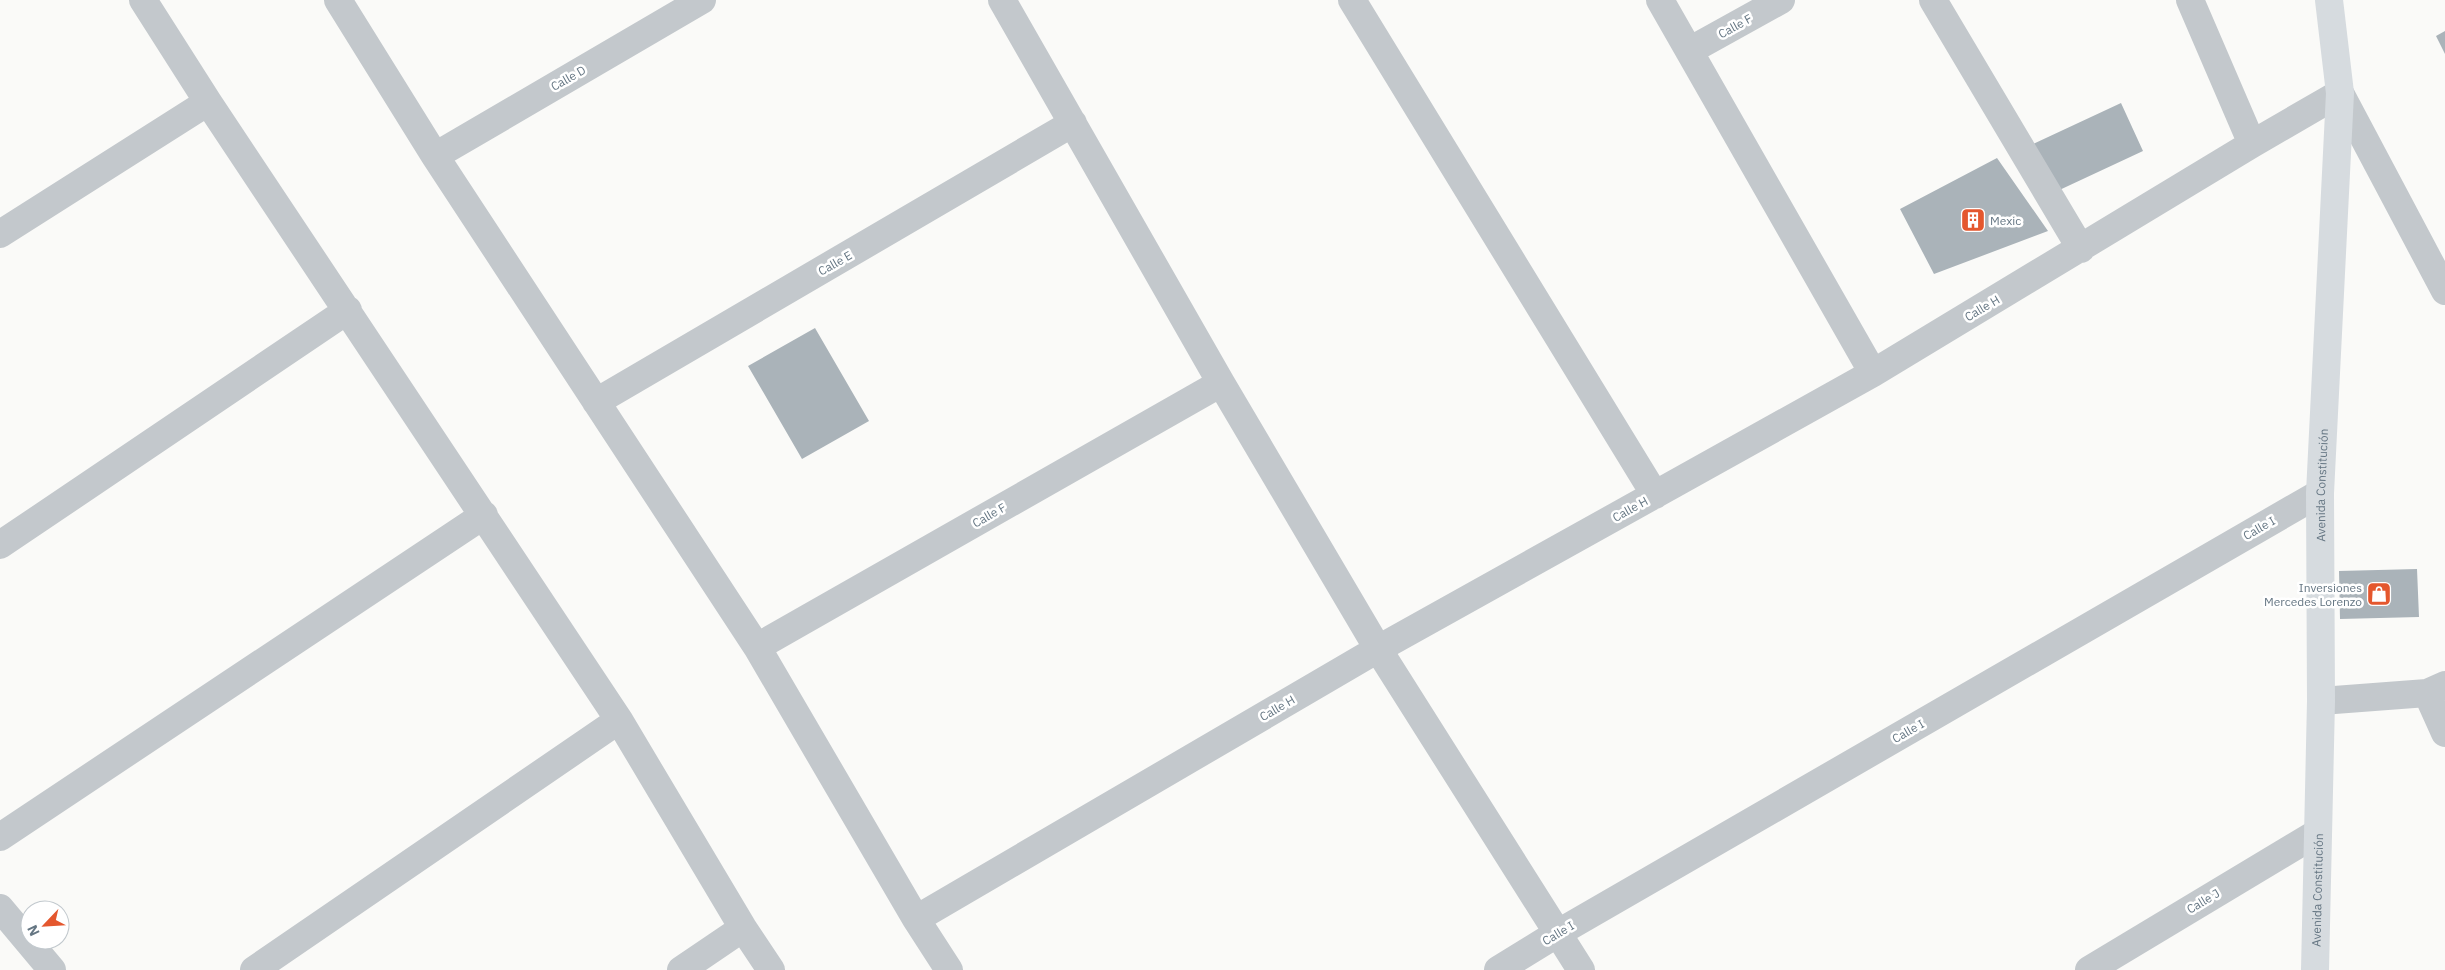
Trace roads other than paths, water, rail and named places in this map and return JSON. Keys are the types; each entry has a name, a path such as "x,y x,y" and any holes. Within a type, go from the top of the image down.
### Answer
{"street":[{"path":"143,0 208,102 619,720 743,928 771,970"},
{"path":"338,0 435,156 757,647 916,919 949,970"},
{"name":"Calle D","path":"435,156 702,0"},
{"path":"1002,0 1221,384 1378,650 1581,970"},
{"path":"1352,0 1655,494"},
{"path":"1660,0 1873,373"},
{"name":"Calle F","path":"1689,51 1782,0"},
{"path":"1933,0 2081,249"},
{"path":"2190,0 2252,144"},
{"name":"Avenida Constitución","path":"2314,970 2321,701 2320,493 2340,93 2329,0"},
{"path":"2340,93 2445,291"},
{"name":"Calle H","path":"916,919 1378,650 1873,373 2252,144 2340,93"},
{"path":"0,234 208,102"},
{"name":"Calle E","path":"596,402 1073,123"},
{"path":"0,545 348,310"},
{"name":"Calle F","path":"757,647 1221,384"},
{"name":"Calle I","path":"1498,970 1558,933 2320,493"},
{"path":"0,837 484,515"},
{"path":"2321,701 2436,689 2445,733"},
{"path":"254,970 619,720"},
{"name":"Calle J","path":"2089,970 2317,833"},
{"path":"0,908 52,970"},
{"path":"681,970 743,928"}],"place":[{"name":"Mexic","path":"1973,220"},
{"name":"Inversiones Mercedes Lorenzo","path":"2379,594"}]}
